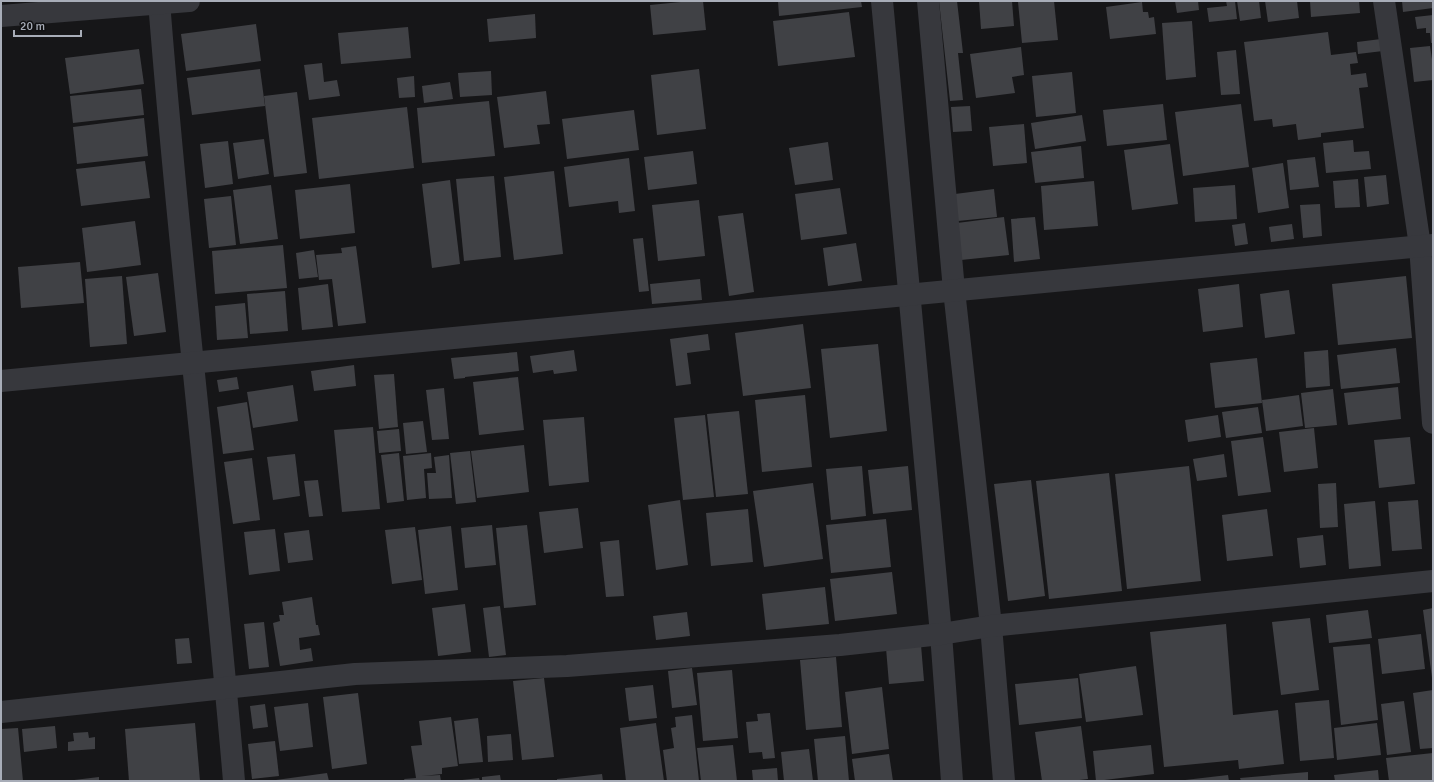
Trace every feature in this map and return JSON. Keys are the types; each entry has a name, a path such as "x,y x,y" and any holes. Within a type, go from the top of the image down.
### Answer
{"street":[{"path":"1,16 159,2 189,1"},
{"path":"882,1 952,781"},
{"path":"928,1 954,290 991,626 1004,781"},
{"path":"1384,1 1426,246 1433,423"},
{"path":"159,2 192,362 226,689 234,781"},
{"path":"1,381 1426,246"},
{"path":"1,712 355,674 567,666 840,644 940,634 991,626 1433,581"}],"building":[{"path":"703,1 706,30 653,35 650,5"},
{"path":"778,1 861,1 862,7 779,16"},
{"path":"939,1 957,1 963,53 958,53 963,100 950,101"},
{"path":"979,1 1012,1 1014,26 981,29"},
{"path":"1054,1 1058,40 1022,43 1018,2"},
{"path":"1175,1 1198,1 1199,10 1177,13"},
{"path":"1226,1 1235,1 1237,19 1209,22 1207,8 1227,6"},
{"path":"1237,1 1259,1 1261,18 1240,21"},
{"path":"1265,1 1297,1 1299,18 1268,22"},
{"path":"1310,1 1359,1 1360,13 1311,17"},
{"path":"1402,1 1433,1 1433,8 1403,12"},
{"path":"1142,2 1143,12 1148,12 1149,18 1154,17 1156,34 1110,39 1106,7"},
{"path":"849,12 855,57 778,66 773,21"},
{"path":"535,14 536,38 489,42 487,19"},
{"path":"1433,15 1433,43 1431,43 1430,33 1426,33 1426,28 1417,29 1415,17"},
{"path":"1192,21 1196,77 1166,80 1162,23"},
{"path":"256,24 261,61 186,71 181,34"},
{"path":"408,27 411,58 341,64 338,33"},
{"path":"1328,32 1331,55 1356,52 1358,63 1350,64 1351,75 1366,73 1368,87 1359,88 1364,128 1321,133 1321,137 1298,140 1296,124 1273,127 1272,119 1254,121 1244,42"},
{"path":"1381,39 1383,51 1358,54 1357,42"},
{"path":"1430,46 1433,66 1433,80 1414,82 1410,48"},
{"path":"1021,47 1024,75 1012,77 1015,93 976,98 970,54"},
{"path":"139,49 144,84 70,94 65,58"},
{"path":"1236,50 1240,94 1221,95 1217,52"},
{"path":"322,63 324,82 337,80 340,96 309,100 304,65"},
{"path":"260,69 265,106 192,115 187,78"},
{"path":"699,69 706,129 657,135 651,75"},
{"path":"491,71 492,95 460,97 458,73"},
{"path":"1072,72 1076,113 1036,117 1032,76"},
{"path":"414,76 415,97 399,98 397,78"},
{"path":"450,82 453,99 424,103 422,86"},
{"path":"141,89 144,115 73,123 70,96"},
{"path":"546,91 550,124 537,125 540,144 504,148 497,97"},
{"path":"297,92 307,173 274,177 264,96"},
{"path":"489,101 495,156 422,163 417,108"},
{"path":"1163,104 1167,140 1107,146 1103,110"},
{"path":"1241,104 1249,167 1183,176 1175,112"},
{"path":"970,106 972,131 953,132 951,107"},
{"path":"407,107 414,168 319,179 312,118"},
{"path":"634,110 639,150 567,159 562,119"},
{"path":"1082,115 1086,141 1035,149 1031,123"},
{"path":"144,118 148,156 77,164 73,127"},
{"path":"1024,124 1027,163 993,166 989,127"},
{"path":"264,139 269,174 238,179 233,143"},
{"path":"1353,140 1354,152 1369,151 1371,169 1326,173 1323,143"},
{"path":"228,141 233,184 205,188 200,144"},
{"path":"828,142 833,180 795,185 789,148"},
{"path":"1170,144 1178,204 1132,210 1124,150"},
{"path":"1081,146 1084,178 1035,183 1031,152"},
{"path":"693,151 697,184 648,190 644,157"},
{"path":"1315,157 1319,187 1290,190 1287,160"},
{"path":"629,158 635,211 619,213 618,201 569,207 564,167"},
{"path":"145,161 150,198 81,206 76,169"},
{"path":"1283,163 1289,208 1258,213 1252,168"},
{"path":"554,171 563,254 514,260 504,177"},
{"path":"1386,175 1389,204 1367,207 1364,177"},
{"path":"494,176 501,257 464,261 456,179"},
{"path":"1358,179 1360,207 1335,208 1333,181"},
{"path":"450,180 460,264 432,268 422,184"},
{"path":"1094,181 1098,226 1044,230 1041,186"},
{"path":"350,184 355,233 300,239 295,190"},
{"path":"271,185 278,239 240,244 233,190"},
{"path":"1235,185 1237,219 1195,222 1193,188"},
{"path":"840,188 847,234 801,240 795,194"},
{"path":"994,189 997,217 958,221 955,194"},
{"path":"231,196 236,245 209,248 204,199"},
{"path":"699,200 705,256 658,261 652,205"},
{"path":"1320,204 1322,236 1303,238 1300,205"},
{"path":"743,213 754,292 729,296 718,216"},
{"path":"1004,217 1009,255 961,260 957,223"},
{"path":"1035,217 1040,259 1014,262 1011,219"},
{"path":"135,221 141,265 87,272 82,228"},
{"path":"1245,223 1248,244 1235,246 1232,225"},
{"path":"1292,224 1294,239 1271,242 1269,227"},
{"path":"643,238 649,291 639,292 633,239"},
{"path":"856,243 862,281 828,286 823,248"},
{"path":"283,245 287,288 215,294 212,251"},
{"path":"356,246 366,323 338,326 332,279 319,280 316,255 342,253 341,248"},
{"path":"314,250 318,277 299,279 296,253"},
{"path":"80,262 84,303 21,308 18,267"},
{"path":"158,273 166,332 134,336 126,277"},
{"path":"122,276 127,344 90,347 85,279"},
{"path":"1406,276 1412,338 1338,345 1332,284"},
{"path":"700,279 702,300 652,304 650,284"},
{"path":"328,284 333,327 302,330 298,288"},
{"path":"1239,284 1243,327 1203,332 1198,289"},
{"path":"1289,290 1295,334 1265,338 1260,294"},
{"path":"285,291 288,331 250,334 247,294"},
{"path":"245,303 248,338 217,340 215,306"},
{"path":"803,324 811,388 743,396 735,333"},
{"path":"708,334 710,350 687,353 691,384 676,386 670,339"},
{"path":"878,344 887,431 830,438 821,349"},
{"path":"1396,348 1400,383 1341,389 1337,355"},
{"path":"574,350 577,371 554,374 553,370 533,373 530,356"},
{"path":"1328,350 1330,386 1306,388 1304,352"},
{"path":"517,352 519,371 454,379 451,358"},
{"path":"1257,358 1262,403 1215,408 1210,363"},
{"path":"354,365 356,386 314,391 311,371"},
{"path":"394,374 398,427 379,429 374,375"},
{"path":"237,377 239,389 219,392 217,380"},
{"path":"518,377 524,430 479,435 473,382"},
{"path":"293,385 298,421 253,428 247,392"},
{"path":"1398,387 1401,419 1348,425 1344,393"},
{"path":"444,388 449,439 432,440 426,390"},
{"path":"1333,389 1337,425 1305,428 1301,393"},
{"path":"805,395 812,467 762,472 755,400"},
{"path":"1299,395 1303,426 1266,431 1262,400"},
{"path":"247,402 254,450 223,454 217,407"},
{"path":"1258,407 1262,433 1226,438 1222,412"},
{"path":"739,411 748,494 716,497 707,414"},
{"path":"705,415 714,497 683,500 674,418"},
{"path":"1218,415 1221,437 1188,442 1185,420"},
{"path":"584,417 589,482 549,486 543,420"},
{"path":"423,421 427,452 406,454 403,423"},
{"path":"373,427 380,509 342,512 334,430"},
{"path":"1314,428 1318,468 1284,472 1279,432"},
{"path":"399,429 401,451 379,453 377,431"},
{"path":"1263,437 1271,492 1238,496 1231,441"},
{"path":"1410,437 1415,484 1379,488 1374,440"},
{"path":"524,445 529,492 477,498 471,451"},
{"path":"470,451 476,502 456,504 450,453"},
{"path":"399,453 404,501 387,503 381,455"},
{"path":"431,453 432,468 424,469 426,498 407,500 403,456"},
{"path":"295,454 300,496 273,500 267,457"},
{"path":"1224,454 1227,477 1197,481 1193,459"},
{"path":"449,455 452,498 429,499 427,473 436,473 434,457"},
{"path":"252,458 260,520 233,524 224,462"},
{"path":"862,466 866,516 831,520 826,469"},
{"path":"908,466 912,510 873,514 868,470"},
{"path":"1189,466 1201,581 1127,589 1115,474"},
{"path":"1109,473 1122,591 1049,599 1036,481"},
{"path":"318,480 323,516 309,517 304,481"},
{"path":"1031,480 1045,596 1008,601 994,484"},
{"path":"813,483 823,559 764,567 753,491"},
{"path":"1336,483 1338,527 1320,528 1318,484"},
{"path":"680,500 688,565 656,570 648,505"},
{"path":"1418,500 1422,549 1392,551 1388,502"},
{"path":"1375,501 1381,566 1349,569 1344,504"},
{"path":"578,508 583,548 544,553 539,512"},
{"path":"748,509 753,562 711,566 706,513"},
{"path":"1267,509 1273,556 1227,561 1222,515"},
{"path":"886,519 891,567 831,573 826,525"},
{"path":"492,525 496,565 465,568 461,528"},
{"path":"527,525 536,605 504,608 496,528"},
{"path":"451,526 458,590 425,594 418,530"},
{"path":"415,527 422,580 392,584 385,530"},
{"path":"275,529 280,571 249,575 244,532"},
{"path":"309,530 313,560 288,563 284,533"},
{"path":"1323,535 1326,565 1300,568 1297,538"},
{"path":"619,540 624,596 606,597 600,542"},
{"path":"892,572 897,614 835,621 830,579"},
{"path":"825,587 829,624 766,630 762,594"},
{"path":"312,597 316,625 318,625 320,635 299,638 300,650 311,648 313,661 280,666 273,623 280,621 279,615 284,615 282,602"},
{"path":"465,604 471,652 438,656 432,608"},
{"path":"500,606 506,655 489,657 483,608"},
{"path":"1433,608 1433,678 1432,678 1423,610"},
{"path":"1368,610 1372,638 1329,643 1326,615"},
{"path":"687,612 690,636 656,640 653,616"},
{"path":"1310,618 1319,690 1281,695 1272,622"},
{"path":"264,622 269,667 249,669 244,624"},
{"path":"1226,624 1233,715 1278,710 1284,764 1239,769 1238,760 1164,767 1150,632"},
{"path":"1421,634 1425,669 1382,674 1378,639"},
{"path":"189,638 192,663 177,664 175,639"},
{"path":"1370,644 1378,720 1341,725 1333,647"},
{"path":"921,645 924,681 889,684 886,648"},
{"path":"836,657 842,727 806,730 800,660"},
{"path":"1136,666 1143,715 1086,722 1079,674"},
{"path":"692,668 697,705 672,708 668,671"},
{"path":"732,670 738,738 703,741 697,673"},
{"path":"544,678 554,757 522,760 513,681"},
{"path":"1078,678 1082,718 1019,725 1015,684"},
{"path":"653,685 657,718 629,721 625,688"},
{"path":"882,687 889,749 852,754 845,692"},
{"path":"1433,690 1433,748 1420,749 1413,693"},
{"path":"358,693 367,764 332,769 323,697"},
{"path":"1329,700 1334,758 1300,761 1295,703"},
{"path":"1404,701 1411,752 1387,755 1381,704"},
{"path":"308,703 313,747 280,751 274,707"},
{"path":"265,704 268,727 253,729 250,706"},
{"path":"770,713 775,758 763,759 762,752 749,753 746,722 758,721 757,714"},
{"path":"692,715 699,781 667,781 663,750 674,748 671,728 676,727 675,717"},
{"path":"451,717 458,766 442,768 442,774 422,776 440,775 441,781 405,781 404,779 416,778 411,746 422,745 419,721"},
{"path":"478,718 483,762 459,764 454,721"},
{"path":"195,723 200,781 129,781 125,729"},
{"path":"656,723 664,781 626,781 620,728"},
{"path":"1377,723 1381,755 1337,760 1334,728"},
{"path":"55,726 57,748 24,752 22,729"},
{"path":"1081,726 1088,779 1071,781 1042,781 1035,732"},
{"path":"18,728 23,781 1,781 1,729"},
{"path":"88,732 89,738 95,737 95,749 68,751 68,742 74,741 73,733"},
{"path":"511,734 513,760 488,762 487,736"},
{"path":"845,736 849,781 818,781 814,739"},
{"path":"275,741 279,776 252,779 248,744"},
{"path":"733,745 737,781 701,781 697,748"},
{"path":"1151,745 1154,774 1096,781 1093,751"},
{"path":"809,749 813,781 784,781 781,752"},
{"path":"1433,753 1433,781 1389,781 1386,758"},
{"path":"889,754 893,781 855,781 852,759"},
{"path":"777,768 778,781 753,781 752,770"},
{"path":"1378,770 1379,781 1335,781 1334,775"},
{"path":"1308,772 1308,781 1241,781 1240,778"},
{"path":"327,773 329,781 276,781 276,780"},
{"path":"602,774 603,781 557,781 557,779"},
{"path":"500,775 501,781 482,781 482,777"},
{"path":"1228,775 1229,781 1185,781 1185,780"},
{"path":"99,777 99,781 74,781 74,780"},
{"path":"479,778 480,781 462,781 462,780"}]}
